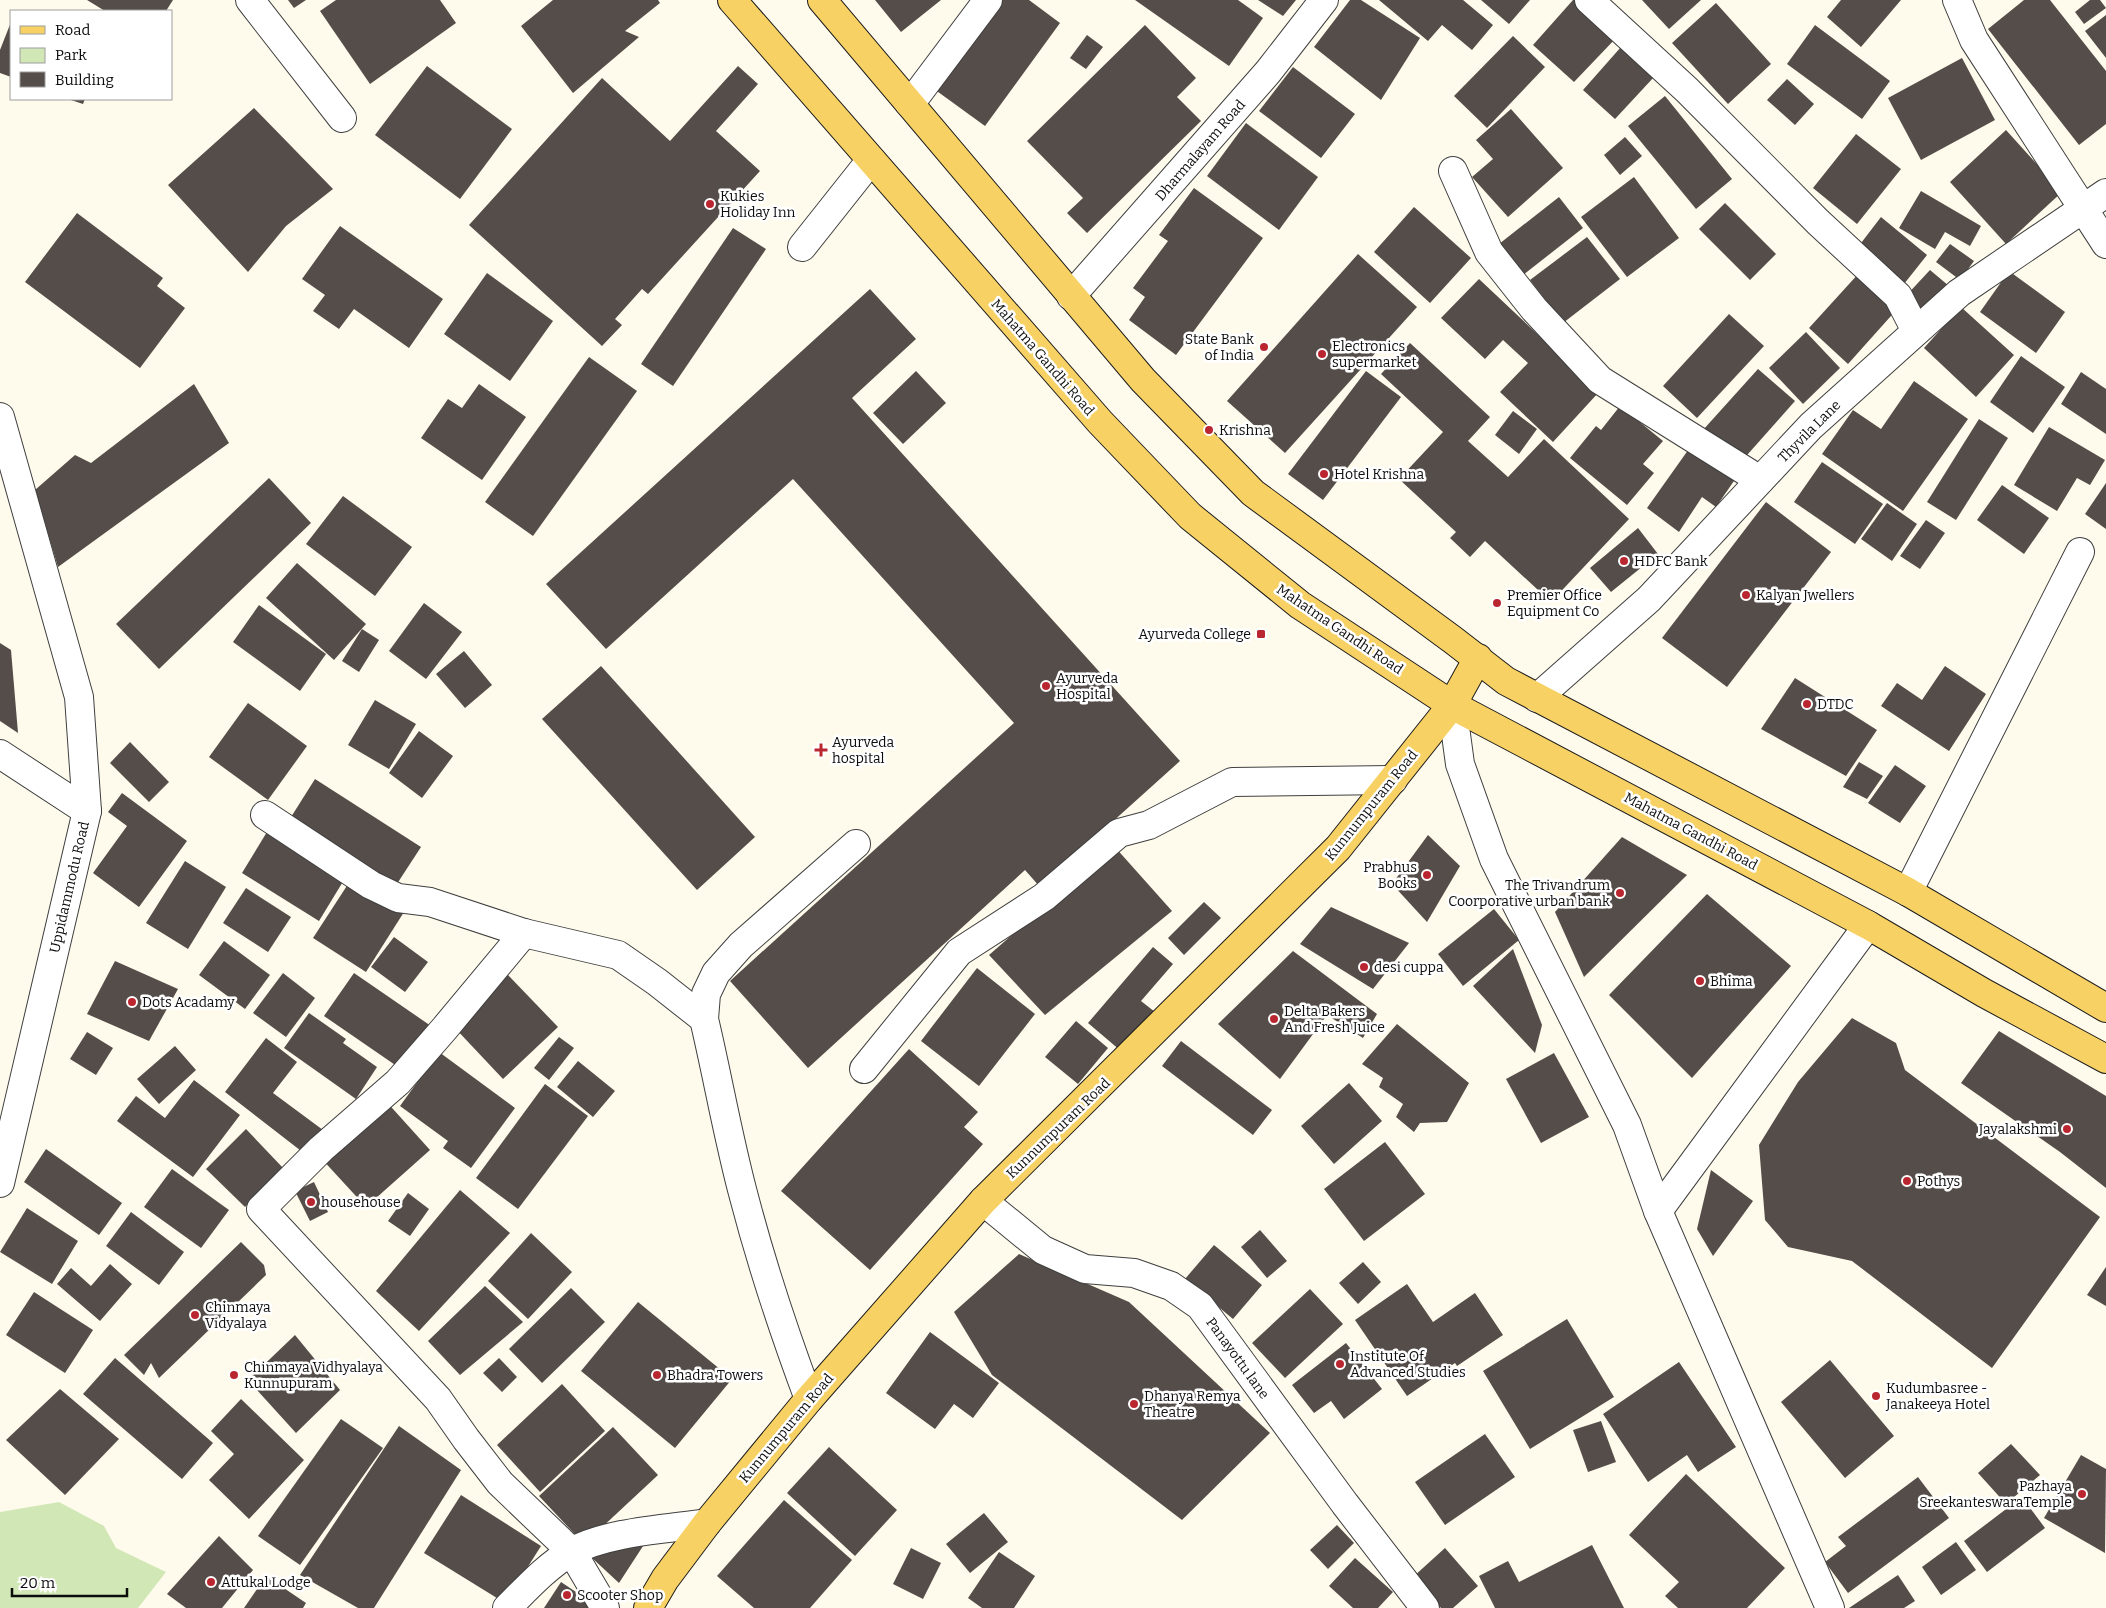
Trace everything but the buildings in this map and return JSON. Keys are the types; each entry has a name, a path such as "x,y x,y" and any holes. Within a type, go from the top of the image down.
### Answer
{"main road":[{"name":"Mahatma Gandhi Road","path":"732,0 1100,422 1190,516 1300,605 1452,706 1868,925 1984,993 2106,1059"},
{"path":"822,0 1143,380 1253,493 1478,658 1506,681 1908,892 2106,1008"},
{"name":"Kunnumpuram Road","path":"648,1608 665,1579 707,1523 809,1399 983,1202 1338,848 1452,706 1478,658"}],"street":[{"path":"250,0 342,118"},
{"path":"909,103 988,0"},
{"name":"Dharmalayam Road","path":"1071,296 1268,72 1324,0"},
{"path":"1589,0 1687,90 1818,222 1898,296 1916,331"},
{"path":"1957,0 1974,40 2084,209 2100,238 2106,244"},
{"path":"802,247 871,160"},
{"path":"1453,171 1489,252 1534,309 1600,380 1760,480"},
{"name":"Thyvila Lane","path":"1537,698 1649,599 1811,426 1916,331 1959,293 2106,194"},
{"name":"Uppidammodu Road","path":"0,417 79,697 87,811 0,1182"},
{"path":"1908,892 2080,552"},
{"path":"1452,706 1460,764 1494,859 1627,1124 1658,1211 1830,1608"},
{"path":"0,754 87,811"},
{"path":"864,1069 959,952 1044,896 1119,833 1150,825 1232,782 1393,780"},
{"path":"265,815 371,885 398,898 430,902 524,933 618,955 657,982 704,1019"},
{"path":"809,1399 782,1327 743,1195 704,1019 706,994 716,973 741,945 856,844"},
{"path":"1658,1211 1868,925"},
{"path":"524,933 398,1082 321,1149 261,1209 438,1399 500,1483 572,1552 605,1608"},
{"name":"Panayottu lane","path":"983,1202 1043,1250 1085,1269 1134,1273 1171,1286 1200,1306 1345,1504 1425,1608"},
{"path":"507,1608 534,1581 572,1552 607,1538 707,1523"}],"green space":[{"path":"59,1502 104,1526 116,1548 166,1572 138,1608 0,1608 0,1512"}],"place":[{"name":"Kukies Holiday Inn","path":"710,204"},
{"name":"State Bank of India","path":"1264,347"},
{"name":"Electronics supermarket","path":"1322,354"},
{"name":"Krishna","path":"1209,430"},
{"name":"Hotel Krishna","path":"1324,474"},
{"name":"HDFC Bank","path":"1624,561"},
{"name":"Kalyan Jwellers","path":"1746,595"},
{"name":"Premier Office Equipment Co","path":"1497,603"},
{"name":"Ayurveda College","path":"1261,634"},
{"name":"Ayurveda Hospital","path":"1046,686"},
{"name":"DTDC","path":"1807,704"},
{"name":"Ayurveda hospital","path":"821,750"},
{"name":"Prabhus Books","path":"1427,875"},
{"name":"The Trivandrum Coorporative urban bank","path":"1620,893"},
{"name":"desi cuppa","path":"1364,967"},
{"name":"Bhima","path":"1700,981"},
{"name":"Dots Acadamy","path":"132,1002"},
{"name":"Delta Bakers And Fresh Juice","path":"1274,1019"},
{"name":"Jayalakshmi","path":"2067,1129"},
{"name":"Pothys","path":"1907,1181"},
{"name":"househouse","path":"311,1202"},
{"name":"Chinmaya Vidyalaya","path":"195,1315"},
{"name":"Institute Of Advanced Studies","path":"1340,1364"},
{"name":"Chinmaya Vidhyalaya Kunnupuram","path":"234,1375"},
{"name":"Bhadra Towers","path":"657,1375"},
{"name":"Kudumbasree - Janakeeya Hotel","path":"1876,1396"},
{"name":"Dhanya Remya Theatre","path":"1134,1404"},
{"name":"Pazhaya SreekanteswaraTemple","path":"2082,1494"},
{"name":"Attukal Lodge","path":"211,1582"},
{"name":"Scooter Shop","path":"567,1595"}]}
